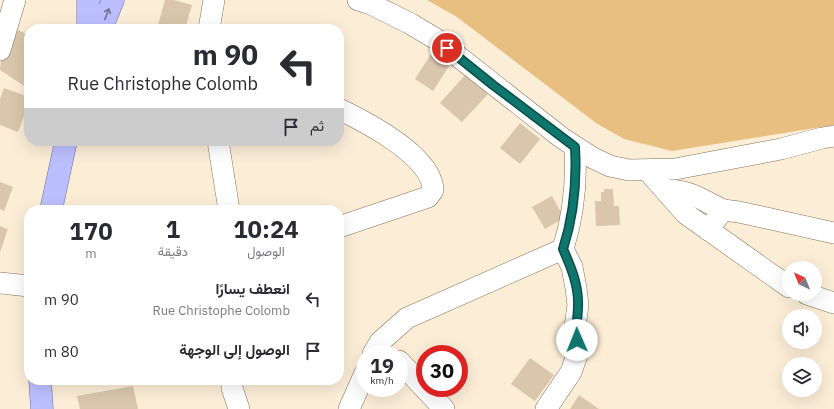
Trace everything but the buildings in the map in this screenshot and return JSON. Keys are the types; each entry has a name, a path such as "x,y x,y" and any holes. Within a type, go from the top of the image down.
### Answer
{"main road":[{"path":"88,0 88,24"},
{"path":"103,24 113,0"},
{"path":"52,205 65,146"},
{"path":"40,385 42,409"}],"street":[{"path":"0,50 15,0"},
{"path":"210,24 214,0"},
{"path":"358,0 371,4 411,24 436,39 493,85 575,147 610,166 629,170 648,171 675,169 781,149 834,136"},
{"path":"344,112 391,139 416,159 431,179 433,190 428,197 344,225"},
{"path":"219,146 228,205"},
{"path":"546,409 571,372 578,352 575,327 578,305 576,288 572,267 563,249 571,224 574,200 576,175 575,147"},
{"path":"648,171 686,214 782,281"},
{"path":"667,191 676,190 686,193 723,210 834,233"},
{"path":"708,230 723,210"},
{"path":"386,345 407,318 563,249"},
{"path":"0,283 24,285"},
{"path":"822,299 834,303"},
{"path":"408,371 444,409"},
{"path":"232,385 239,409"},
{"path":"349,409 356,393"}],"shaded area":[{"path":"427,0 834,0 834,125 672,151 624,139 596,123 457,17"}],"route":[{"path":"447,48 575,147 576,175 574,200 571,224 563,249 572,267 576,288 578,305 575,327 577,340"}]}
